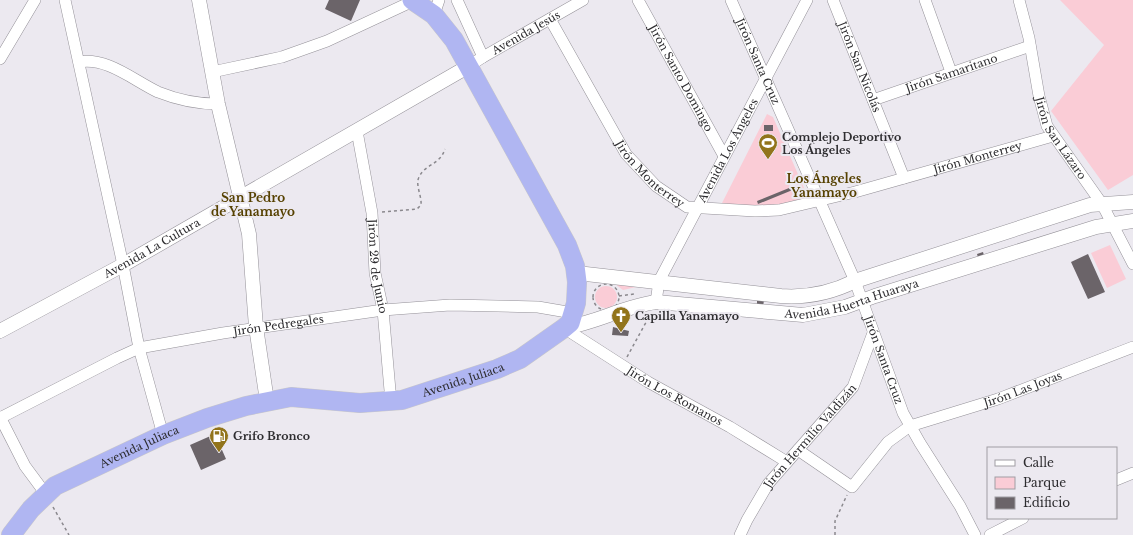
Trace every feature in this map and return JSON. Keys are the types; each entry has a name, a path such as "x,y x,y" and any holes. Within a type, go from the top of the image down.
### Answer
{"highway":[{"path":"413,0 437,7 454,40 476,62 567,245 577,273 577,294 569,321"},
{"name":"Avenida Juliaca","path":"11,535 20,521 45,493 68,479 163,435 207,418 268,401 291,397 339,402 391,402 430,392 510,364 536,348 569,321"}],"street":[{"path":"0,59 35,0"},
{"path":"65,0 124,265 139,348 163,435"},
{"path":"199,0 218,104 248,234 256,327 268,401"},
{"path":"212,72 282,57 327,41 413,0"},
{"path":"457,0 476,62"},
{"name":"Avenida Jesús","path":"476,62 583,0"},
{"name":"Jirón Santo Domingo","path":"638,0 724,156"},
{"name":"Jirón Santa Cruz","path":"731,0 855,281 898,399 910,426 960,506 975,535"},
{"name":"Avenida Los Ángeles","path":"656,302 659,282 806,0"},
{"name":"Jirón San Nicolás","path":"833,0 904,178"},
{"path":"925,0 951,72"},
{"name":"Jirón San Lázaro","path":"1019,0 1030,46 1043,115 1053,136 1102,204 1133,264"},
{"name":"Jirón Monterrey","path":"550,19 620,145 634,164 669,197 687,208 768,211 855,192 1053,136"},
{"name":"Jirón Samaritano","path":"872,100 1030,46"},
{"path":"79,62 92,60 104,63 144,85 178,99 195,104 218,104"},
{"name":"Avenida La Cultura","path":"0,331 124,265 476,62"},
{"name":"Jirón 29 de Junio","path":"358,131 372,213 375,272 383,310 391,402"},
{"name":"Avenida Huerta Huaraya","path":"577,273 798,297 834,290 855,281 1090,205 1133,202"},
{"name":"Avenida Huerta Huaraya","path":"569,321 584,325 656,302 802,315 845,308 862,300 1112,223 1133,221"},
{"name":"Jirón Pedregales","path":"0,418 139,348 256,327 383,310 479,304 552,309 569,321"},
{"name":"Jirón Los Romanos","path":"569,321 623,366 730,427 786,462"},
{"name":"Jirón Hermilio Valdizán","path":"740,535 765,489 786,462 853,387 873,333"},
{"name":"Jirón Las Joyas","path":"852,486 888,442 910,426 998,399 1133,347"},
{"path":"0,418 25,466 45,493"},
{"path":"798,450 852,486"},
{"path":"1117,480 1133,473"},
{"path":"990,535 1021,519"}],"path":[{"path":"372,213 417,209 420,206 421,200 418,183 419,177 423,171 439,160 445,149"},
{"path":"604,283 613,285 619,296 618,304 607,310 599,308 592,298 596,287 604,283"},
{"path":"619,296 635,294"},
{"path":"623,366 656,302"},
{"path":"835,535 835,522 852,486"},
{"path":"45,493 69,535"}],"green space":[{"path":"1060,0 1133,0 1133,175 1108,190 1051,111 1104,45"},
{"name":"Complejo Deportivo Los Ángeles","path":"767,114 773,117 811,204 781,210 721,205"},
{"path":"1110,245 1126,279 1107,288 1091,253"},
{"path":"615,284 636,287 623,290"},
{"path":"602,286 610,286 617,293 617,301 610,308 602,308 595,301 595,293"}],"building":[{"path":"329,0 360,0 351,21 325,9"},
{"path":"764,125 773,125 773,131 764,131"},
{"path":"794,186 795,189 758,204 757,201"},
{"path":"983,252 985,259 979,261 977,254"},
{"path":"1088,254 1105,292 1088,299 1071,262"},
{"path":"757,300 764,300 763,307 757,306"},
{"name":"Capilla Yanamayo","path":"613,327 629,331 628,336 612,335"},
{"path":"215,434 226,459 201,470 190,445"}],"place":[{"name":"Complejo Deportivo Los Ángeles","path":"768,160"},
{"name":"Capilla Yanamayo","path":"621,333"},
{"name":"Grifo Bronco","path":"219,453"}],"district":[{"name":"Los Ángeles Yanamayo","path":"824,186"},
{"name":"San Pedro de Yanamayo","path":"253,205"}]}
